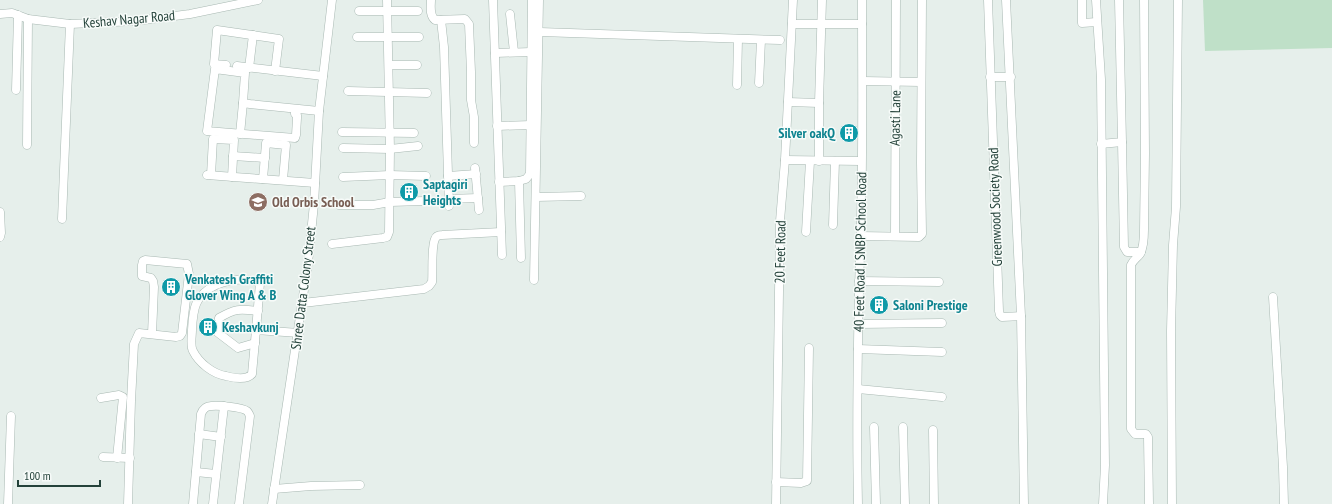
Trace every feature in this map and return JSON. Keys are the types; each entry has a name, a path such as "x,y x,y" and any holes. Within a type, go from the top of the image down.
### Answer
{"street":[{"name":"Keshav Nagar Road","path":"0,14 12,13 28,19 70,24 136,21 190,14 258,0"},
{"name":"Shree Datta Colony Street","path":"272,504 308,263 315,183 319,111 332,0"},
{"path":"332,244 383,238 387,237 389,232 389,65 386,0"},
{"path":"431,0 432,18 435,20 465,19 469,24 474,143"},
{"path":"493,0 502,255"},
{"path":"499,182 520,181 526,179 530,174 532,0"},
{"path":"534,280 540,32 539,0"},
{"name":"20 Feet Road","path":"776,504 780,221 785,160 793,0"},
{"path":"819,161 822,0"},
{"name":"40 Feet Road | SNBP School Road","path":"858,504 856,427 858,389 858,281 863,81 862,0"},
{"name":"Agasti Lane","path":"895,236 896,0"},
{"path":"860,236 919,237 922,234 922,0"},
{"name":"Greenwood Society Road","path":"988,0 999,311 1000,316 1002,317 1021,316"},
{"name":"Greenwood Society Road","path":"1006,0 1011,77 1021,316 1024,504"},
{"path":"1082,0 1082,23 1098,22"},
{"path":"1096,0 1101,79 1105,465 1103,504"},
{"path":"1119,0 1124,247 1127,252 1141,252"},
{"path":"1144,0 1144,242 1141,252 1131,265 1131,429 1135,434 1146,434 1148,437 1149,504"},
{"path":"1172,504 1171,331 1176,207 1178,0"},
{"path":"359,11 418,10"},
{"path":"510,14 514,52"},
{"path":"16,90 18,15"},
{"path":"27,145 28,19"},
{"path":"441,20 444,47 448,203 478,198"},
{"path":"62,219 70,24"},
{"path":"792,24 862,24"},
{"path":"275,71 279,39 216,30 214,64 275,71 323,76"},
{"path":"540,32 780,40"},
{"path":"249,68 253,35"},
{"path":"357,37 419,37"},
{"path":"736,85 738,39"},
{"path":"759,82 761,40"},
{"path":"495,53 531,52"},
{"path":"389,65 417,65"},
{"path":"240,134 245,73 215,69 207,131 240,134 295,138 297,118 297,115 295,114 296,109"},
{"path":"990,77 1011,77"},
{"path":"863,81 921,82"},
{"path":"348,91 427,93"},
{"path":"788,102 819,103"},
{"path":"243,104 319,111"},
{"path":"497,126 531,125"},
{"path":"342,132 389,134 414,133"},
{"path":"232,177 234,140 213,139 209,175 232,177 283,180 315,183"},
{"path":"1101,144 1122,142"},
{"path":"264,179 266,143 286,145 283,180"},
{"path":"343,148 390,149 418,146"},
{"path":"233,156 265,158"},
{"path":"785,160 861,162"},
{"path":"806,232 810,161"},
{"path":"833,225 835,161"},
{"path":"448,176 476,171 479,210"},
{"path":"343,177 390,175 426,176"},
{"path":"520,181 521,258"},
{"path":"536,197 581,196"},
{"path":"339,205 373,205 390,202 424,201"},
{"path":"0,212 0,237"},
{"path":"303,302 424,289 432,282 433,246 437,236 501,232"},
{"path":"128,504 134,344 139,333 176,337 180,336 182,333 189,274 187,264 143,261 142,276 151,278 154,287 152,334"},
{"path":"233,279 257,281 260,283 256,330 252,374 246,378 231,378 218,375 198,359 192,350 193,315 200,296 206,291 233,279"},
{"path":"858,281 939,282"},
{"path":"1273,298 1284,504"},
{"path":"255,343 238,348 217,332 219,318 242,309 258,311"},
{"path":"859,324 942,323"},
{"path":"256,330 298,332"},
{"path":"776,482 801,483 806,481 809,348"},
{"path":"858,350 942,352"},
{"path":"858,389 942,397"},
{"path":"101,398 119,395 123,397 117,458"},
{"path":"193,504 199,434 203,410 211,406 224,406 246,410 249,412 250,416 239,504"},
{"path":"212,504 224,406"},
{"path":"8,504 11,416"},
{"path":"874,427 876,504"},
{"path":"903,427 905,504"},
{"path":"933,430 934,504"},
{"path":"199,434 220,437"},
{"path":"103,457 130,458"},
{"path":"196,472 216,474"},
{"path":"274,489 311,486 360,485"}],"green space":[{"path":"1203,0 1332,0 1332,48 1205,51"}],"place":[{"name":"Silver oakQ","path":"849,133"},
{"name":"Saptagiri Heights","path":"409,192"},
{"name":"Old Orbis School","path":"258,202"},
{"name":"Venkatesh Graffiti Glover Wing A & B","path":"171,287"},
{"name":"Saloni Prestige","path":"879,305"},
{"name":"Keshavkunj","path":"208,327"}]}
